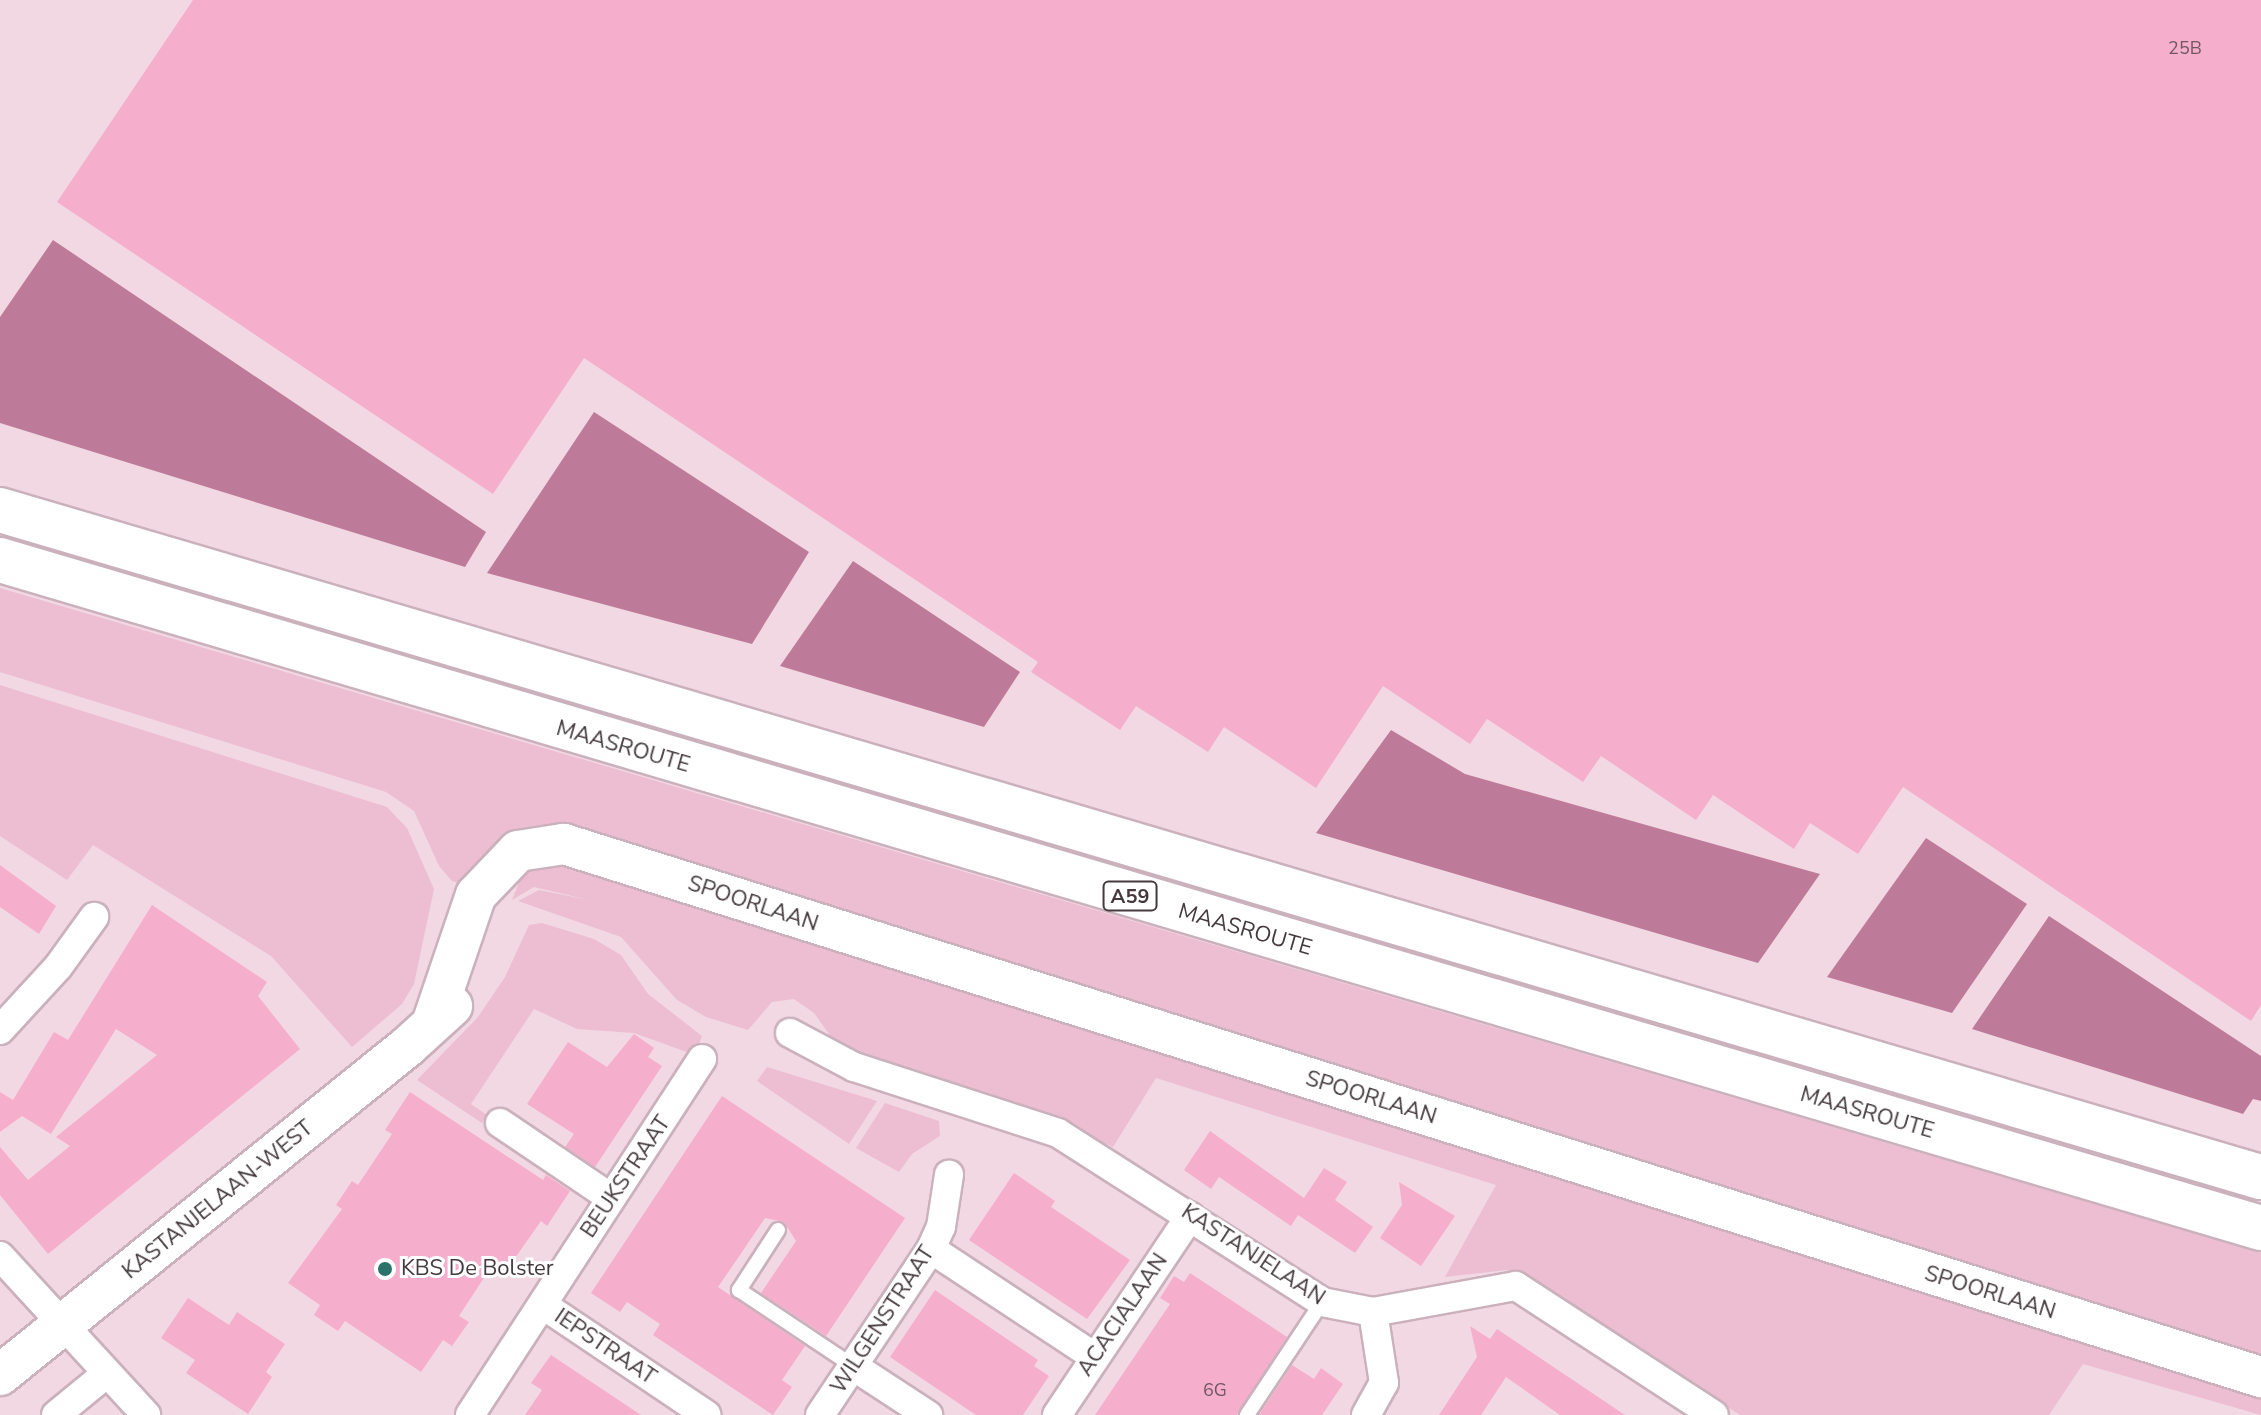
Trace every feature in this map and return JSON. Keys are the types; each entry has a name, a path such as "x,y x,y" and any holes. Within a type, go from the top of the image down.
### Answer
{"highway":[{"name":"A59","path":"0,510 2261,1177"},
{"name":"MAASROUTE","path":"0,560 2261,1228"}],"main road":[{"name":"SPOORLAAN","path":"494,881 518,851 564,844 2261,1377"},
{"name":"KASTANJELAAN-WEST","path":"0,1375 407,1047 433,1021 476,895 494,881"}],"street":[{"path":"0,1030 58,967 94,917"},
{"name":"KASTANJELAAN","path":"790,1033 854,1067 1058,1133 1322,1302 1373,1312 1516,1286 1714,1415"},
{"name":"BEUKSTRAAT","path":"470,1415 702,1059"},
{"path":"500,1123 611,1198"},
{"name":"WILGENSTRAAT","path":"820,1415 931,1249 941,1227 949,1175"},
{"name":"ACACIALAAN","path":"1057,1415 1190,1216"},
{"path":"931,1249 1095,1357"},
{"path":"0,1256 146,1415"},
{"name":"IEPSTRAAT","path":"543,1305 707,1415"},
{"path":"1366,1415 1384,1383 1373,1312"},
{"path":"853,1366 928,1415"},
{"path":"56,1415 106,1374"}],"lane":[{"path":"778,1230 739,1290 853,1366"},
{"path":"1247,1415 1322,1302"}],"shaded area":[{"path":"53,240 486,532 465,567 0,423 0,317"},
{"path":"594,412 809,552 752,644 487,573"},
{"path":"853,561 1020,672 984,727 780,666"},
{"path":"0,588 2261,1253 2261,1361 566,830 532,826 508,835 483,857 471,887 452,881 439,866 414,811 386,792 0,672"},
{"path":"0,685 387,807 407,828 434,889 414,984 402,1004 352,1047 271,956 93,845 67,880 0,836"},
{"path":"1391,730 1465,774 1820,874 1758,963 1316,833"},
{"path":"1926,838 2027,904 1952,1013 1827,977"},
{"path":"556,859 2261,1390 2261,1415 2083,1364 2049,1415 1740,1415 1529,1278 1507,1270 1445,1277 1496,1185 1156,1078 1113,1147 1038,1112 839,1048 814,1013 794,999 772,1002 748,1030 706,1017 677,1000 621,937 518,901 539,890 589,900 534,887 512,900 520,880 533,868"},
{"path":"2049,916 2261,1056 2261,1101 2253,1099 2243,1114 1972,1029"},
{"path":"542,923 594,939 621,955 648,994 702,1036 695,1055 634,1033 577,1029 534,1009 471,1104 487,1115 482,1123 417,1080 478,1017 505,977 529,925"},
{"path":"767,1067 877,1101 849,1144 757,1081"},
{"path":"885,1103 939,1121 940,1136 912,1154 899,1172 856,1148"}],"building":[{"path":"193,0 2261,0 2261,1005 2251,1021 1903,787 1858,854 1810,823 1794,849 1713,795 1696,820 1601,756 1583,782 1487,719 1470,744 1383,686 1316,788 1224,727 1208,752 1136,706 1120,730 1031,672 1038,662 584,358 493,494 57,202"},
{"path":"0,865 56,906 39,934 0,907"},
{"path":"152,905 267,982 258,996 300,1049 48,1254 0,1195 0,1147 28,1180 70,1146 56,1137 157,1055 116,1029 51,1134 22,1116 0,1132 0,1092 13,1100 54,1032 68,1040"},
{"path":"634,1034 654,1048 648,1057 662,1066 595,1167 565,1147 574,1134 527,1104 568,1042 607,1067"},
{"path":"410,1092 543,1180 546,1175 570,1191 547,1226 541,1221 503,1275 491,1267 459,1316 469,1322 452,1346 443,1340 421,1372 345,1321 338,1331 314,1315 320,1305 288,1283 342,1209 336,1205 352,1181 358,1185 392,1134 385,1130"},
{"path":"722,1096 905,1218 826,1336 761,1293 796,1241 784,1222 765,1218 718,1287 805,1346 782,1380 792,1387 773,1415 653,1335 660,1324 627,1302 620,1312 591,1293"},
{"path":"1210,1131 1304,1198 1324,1168 1347,1182 1335,1200 1373,1227 1355,1253 1298,1215 1291,1226 1219,1177 1211,1189 1184,1170"},
{"path":"1014,1173 1055,1201 1051,1207 1130,1260 1087,1319 969,1240"},
{"path":"1399,1182 1455,1216 1421,1266 1380,1238 1402,1205"},
{"path":"1190,1273 1287,1337 1237,1415 1095,1415 1170,1304 1160,1298 1174,1276 1184,1282"},
{"path":"935,1290 1038,1360 1034,1366 1049,1376 1023,1415 976,1415 890,1357"},
{"path":"188,1298 229,1325 237,1312 285,1344 266,1372 272,1377 248,1414 186,1373 195,1360 161,1338"},
{"path":"1470,1326 1490,1339 1497,1329 1625,1415 1560,1415 1506,1377 1481,1415 1439,1415 1477,1357"},
{"path":"551,1355 641,1415 525,1415 542,1390 531,1383"},
{"path":"1292,1365 1314,1379 1321,1368 1343,1384 1322,1415 1259,1415"}],"place":[{"name":"KBS De Bolster","path":"385,1269"}]}
